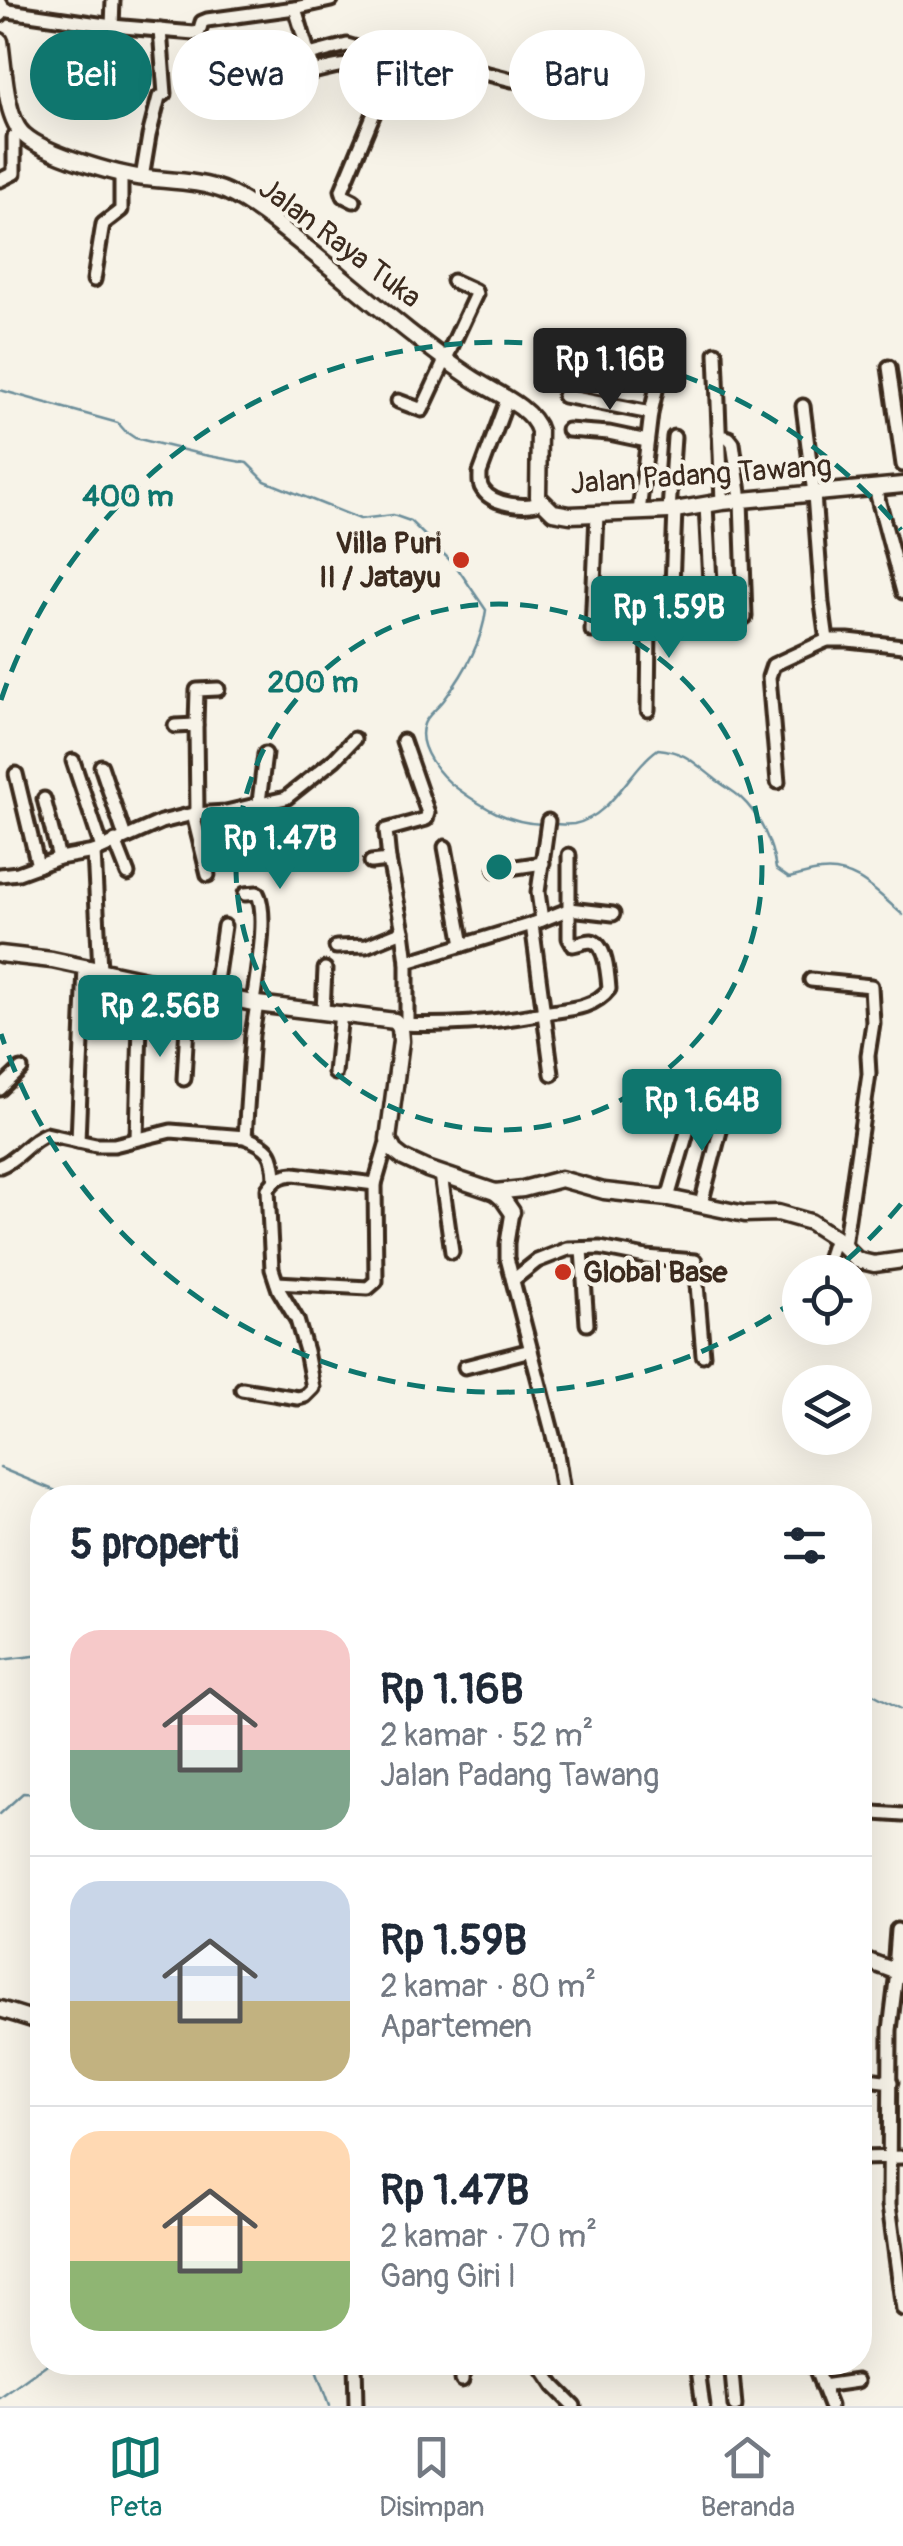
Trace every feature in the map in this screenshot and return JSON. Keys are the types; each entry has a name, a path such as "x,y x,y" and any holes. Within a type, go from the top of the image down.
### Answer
{"street":[{"path":"112,26 113,0"},
{"path":"1,10 194,34 200,23 207,20 331,0"},
{"path":"295,8 302,30"},
{"path":"142,178 149,136 162,96 160,30"},
{"path":"0,41 18,135 14,173 0,180"},
{"path":"319,52 348,45 380,53 435,54 460,68 509,79"},
{"path":"319,71 346,65 359,69 360,86 376,102 342,190 344,196 354,201"},
{"path":"0,141 18,135"},
{"name":"Jalan Raya Tuka","path":"18,135 121,173 212,187 231,194 282,229 445,358 528,412"},
{"path":"94,280 103,224 118,215 123,206 121,173"},
{"path":"398,402 422,410 476,294 453,281"},
{"path":"711,602 720,435 716,353"},
{"path":"889,367 903,465"},
{"path":"639,512 650,413 661,368"},
{"path":"564,396 650,413"},
{"path":"507,400 480,473 480,484 491,497 520,507 540,502"},
{"path":"803,406 827,640"},
{"name":"Jalan Padang Tawang","path":"528,412 540,431 536,489 540,502 561,515 672,510 903,485"},
{"path":"568,430 647,440"},
{"path":"720,435 733,443 741,500 745,617"},
{"path":"648,710 649,627 671,611 674,437"},
{"path":"875,488 903,592"},
{"path":"592,631 596,514"},
{"path":"778,782 770,668 773,664 827,640 903,646"},
{"path":"208,876 194,813 197,690 218,689"},
{"path":"175,726 196,725"},
{"path":"0,875 98,850 161,822 194,813 226,812 286,798 354,739"},
{"path":"277,1283 368,1288 376,1281 375,1184 388,1139 408,962 386,830 426,819 428,814 403,741"},
{"path":"259,802 265,754"},
{"path":"73,761 98,850 93,969 78,1141"},
{"path":"101,766 128,874"},
{"path":"16,774 38,866"},
{"path":"44,799 59,858"},
{"path":"548,821 537,922 552,1074"},
{"path":"445,848 463,945"},
{"path":"0,954 214,995 403,1024 461,1026 576,1010 604,995 609,988 596,943 573,944 568,938 569,854"},
{"path":"371,862 389,860"},
{"path":"496,870 542,863"},
{"path":"244,1138 261,937 261,899 257,894 245,894"},
{"path":"408,962 570,909 614,914"},
{"path":"214,995 224,926"},
{"path":"336,947 366,946 403,931"},
{"path":"323,1011 325,969"},
{"path":"138,1138 143,980"},
{"path":"810,980 875,986 869,1074 839,1242 832,1255"},
{"path":"184,1078 188,990"},
{"path":"335,1074 341,1013"},
{"path":"0,1089 21,1070"},
{"path":"668,1198 698,1098"},
{"path":"0,1166 46,1134 114,1145 171,1131 244,1138 262,1144 274,1160 275,1179 268,1189 267,1207 272,1269 297,1320 312,1388 306,1396 298,1398 242,1389"},
{"path":"701,1204 720,1132"},
{"path":"388,1139 394,1151 404,1158 495,1192 512,1212"},
{"path":"275,1179 294,1174 375,1184"},
{"path":"442,1174 452,1252"},
{"path":"495,1192 560,1180 604,1192 668,1198 744,1214 778,1213 810,1222 839,1242 851,1256 865,1262 903,1260"},
{"path":"524,1189 512,1212 507,1258 556,1447 562,1485"},
{"path":"513,1280 537,1261 568,1250 600,1248 695,1261 703,1355"},
{"path":"582,1249 587,1324"},
{"path":"465,1368 531,1350"},
{"path":"872,1813 903,1815"},
{"path":"897,1930 894,1956 898,1972 890,2030 896,2158 889,2205 898,2241 903,2309"},
{"path":"872,1962 898,1972"},
{"path":"0,2009 30,2018"},
{"path":"872,2080 890,2082"},
{"path":"355,2375 356,2406"},
{"path":"462,2375 462,2380"},
{"path":"547,2375 574,2406"},
{"path":"699,2375 704,2406"},
{"path":"733,2375 735,2406"},
{"path":"818,2375 830,2406"},
{"path":"822,2386 857,2381"}],"waterway":[{"path":"0,390 118,423 135,438 247,463 265,481 360,519 393,515 410,521 456,566 486,610 465,669 424,724 426,752 444,777 477,802 508,817 542,824"},
{"path":"550,824 574,824 588,819 610,802 647,758 658,749 668,750 689,759 747,804 764,830 776,869 789,878 820,871 845,873 866,883 903,915"},
{"path":"0,1468 41,1485"},
{"path":"0,1660 30,1656"},
{"path":"872,1693 903,1710"},
{"path":"0,1814 23,1793 30,1793"},
{"path":"0,2398 32,2375"},
{"path":"318,2375 329,2406"}],"place":[{"name":"Villa Puri II / Jatayu","path":"461,560"},
{"name":"Global Base","path":"563,1272"}]}
